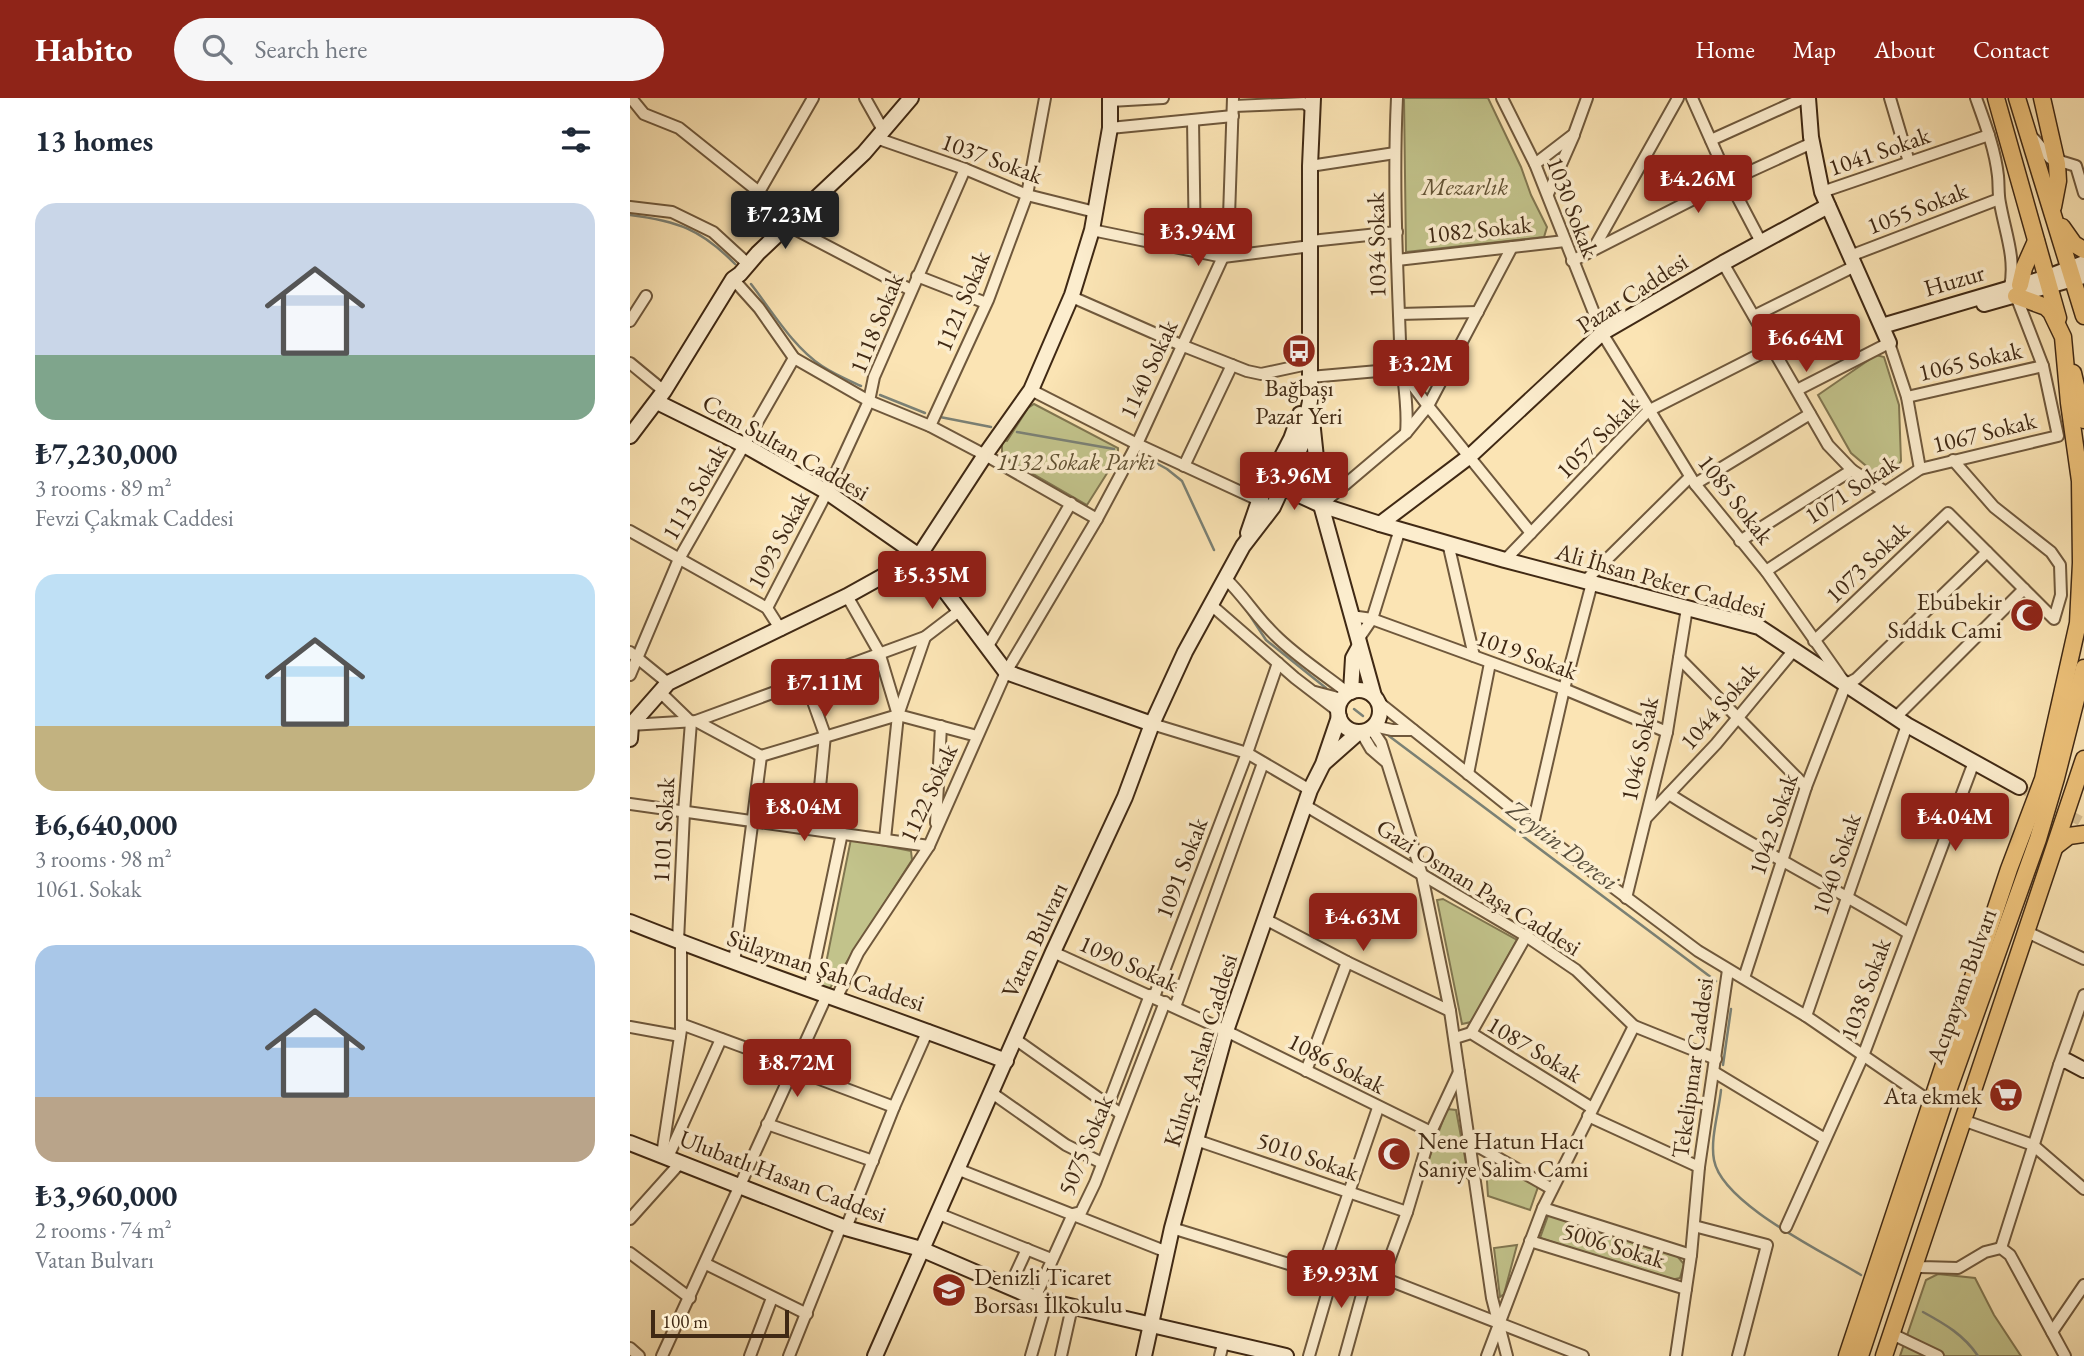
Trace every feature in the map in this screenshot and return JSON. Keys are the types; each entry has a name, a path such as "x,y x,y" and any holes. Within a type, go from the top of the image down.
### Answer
{"main road":[{"path":"1996,98 2084,420"},
{"path":"2017,98 2053,212 2078,272 2084,316"},
{"path":"2042,98 2056,160 2058,181 2053,212 2072,242 2084,250"},
{"path":"1847,1356 2009,869 2043,779 2078,623 2081,563 2080,481 2063,337 2046,307 2015,290 2036,240"},
{"name":"Acıpayam Bulvarı","path":"1860,1356 1943,1105 2038,839 2084,668"},
{"name":"Acıpayam Bulvarı","path":"1884,1356 2056,846 2077,798 2084,759"},
{"path":"2056,846 2069,836 2084,834"}],"street":[{"path":"631,98 644,114 679,128 759,192 789,223 911,290"},
{"path":"759,192 813,98"},
{"path":"630,436 661,397 733,279 880,134 911,98"},
{"name":"1121 Sokak","path":"930,426 986,303 1027,192 1045,98"},
{"path":"630,730 664,688 847,596 919,556 1031,390 1072,296 1092,230 1110,128 1110,99 1163,98"},
{"name":"1034 Sokak","path":"1398,98 1395,153 1401,369 1408,414 1406,433"},
{"name":"1030 Sokak","path":"1502,98 1548,194 1602,333"},
{"path":"1548,194 1587,98"},
{"path":"1594,249 1678,98"},
{"path":"1692,98 1729,181 1761,242"},
{"path":"1711,139 1806,98 1812,143 1825,199 1885,334 1797,390"},
{"path":"1890,98 1909,162"},
{"path":"1976,98 1989,135 1998,175 1999,200 2012,254 2015,290 2043,366"},
{"path":"867,99 880,134"},
{"path":"1110,128 1193,120 1233,106 1308,102"},
{"name":"Vatan Bulvarı","path":"1308,102 1308,246"},
{"name":"Vatan Bulvarı","path":"1243,546 1259,501 1275,484 1302,444 1310,401 1308,102"},
{"name":"1140 Sokak","path":"1006,672 1097,519 1137,444 1228,246 1233,106"},
{"path":"1193,120 1195,251"},
{"path":"2025,123 2044,154 2076,166 2084,193"},
{"name":"1037 Sokak","path":"880,134 1027,192 1095,212"},
{"path":"1535,164 1574,134"},
{"name":"1041 Sokak","path":"1825,199 1909,162 1989,135"},
{"path":"1572,261 1729,181 1812,143"},
{"path":"1310,166 1395,153"},
{"name":"1118 Sokak","path":"827,492 869,401 874,377 965,169"},
{"name":"Pazar Caddesi","path":"1380,524 1470,456 1602,333 1761,242 1825,199"},
{"name":"1055 Sokak","path":"1754,316 1853,261 1999,200"},
{"path":"630,207 672,212 713,232 748,264"},
{"path":"1092,230 1223,257 1397,232"},
{"name":"1082 Sokak","path":"1398,260 1565,241"},
{"path":"1321,505 1406,433 1427,406 1512,247"},
{"path":"1723,262 1828,445 1852,470 1884,491"},
{"name":"Huzur","path":"1885,334 2015,290 2078,272"},
{"path":"917,276 986,303"},
{"path":"733,279 759,307 794,358 869,401 930,426 985,455 1097,519"},
{"path":"630,321 646,296"},
{"path":"1072,296 1181,345 1261,374 1308,369 1401,369 1427,406 1531,533"},
{"path":"1399,314 1478,312"},
{"name":"1085 Sokak","path":"1602,333 1693,481 1766,571 1846,684"},
{"name":"1071 Sokak","path":"1766,571 1920,469 1907,397 1885,334"},
{"name":"1057 Sokak","path":"1505,560 1648,411 1772,348"},
{"name":"1113 Sokak","path":"630,675 634,655 679,559 794,358"},
{"path":"630,363 661,397"},
{"path":"1184,466 1232,365"},
{"name":"1065 Sokak","path":"1907,397 2043,366"},
{"name":"1067 Sokak","path":"1920,469 2058,436 2043,366"},
{"name":"Vatan Bulvarı","path":"875,1356 1053,952 1125,797 1152,724 1210,604 1243,546 1273,507 1275,484 1300,417 1308,369"},
{"path":"1031,390 1137,444 1273,507"},
{"name":"Cem Sultan Caddesi","path":"661,397 827,492 919,556 1006,672"},
{"name":"Kılınç Arslan Caddesi","path":"1310,401 1321,505 1375,698"},
{"path":"1533,824 1589,582 1693,481 1810,414"},
{"path":"1846,684 1856,679 1987,552 2054,620 2061,595 2060,565 2051,552 1994,507 1953,460"},
{"path":"1740,541 1852,470"},
{"name":"Ali İhsan Peker Caddesi","path":"1275,484 1321,505 1380,524 1759,627 1901,721 2020,787"},
{"name":"1093 Sokak","path":"766,608 827,492"},
{"path":"988,646 1071,503"},
{"name":"1073 Sokak","path":"1814,641 1948,513 1987,552"},
{"path":"1358,644 1371,619 1400,529"},
{"path":"630,531 766,608 781,630"},
{"path":"1448,543 1474,656"},
{"path":"1225,578 1244,596 1256,616 1343,702 1348,729 1413,730"},
{"path":"1901,721 2024,589"},
{"path":"847,596 879,652 898,715"},
{"path":"1210,604 1315,692 1343,702 1364,691 1375,698 1380,711 1366,730"},
{"name":"1046 Sokak","path":"1626,898 1667,732 1687,608"},
{"path":"630,730 694,722 806,682 925,636 959,611"},
{"name":"1019 Sokak","path":"1351,616 1371,619 1564,689 1667,732"},
{"path":"885,839 898,715 925,636"},
{"name":"Kılınç Arslan Caddesi","path":"1143,1356 1171,1228 1226,1031 1310,790 1323,764 1358,644"},
{"name":"1044 Sokak","path":"1646,819 1738,719 1794,650"},
{"path":"634,655 694,722 761,755 898,715 977,736"},
{"path":"1679,658 1806,787"},
{"name":"1091 Sokak","path":"1108,1105 1247,753 1278,663"},
{"path":"1468,774 1490,663"},
{"path":"1006,672 1152,724 1247,753 1310,790"},
{"name":"1122 Sokak","path":"662,1356 794,1068 858,953 929,846 1006,672"},
{"path":"806,682 825,735 816,829"},
{"name":"1042 Sokak","path":"1744,978 1806,787 1846,684"},
{"name":"Tekelipınar Caddesi","path":"1375,698 1626,898 1728,971 1699,1167 1694,1226 1676,1356"},
{"name":"1040 Sokak","path":"1806,1016 1901,721"},
{"name":"1101 Sokak","path":"670,1158 681,1030 679,942 684,811 694,722"},
{"path":"936,829 941,726"},
{"path":"1366,730 1371,750 1385,761 1410,831 1422,875 1455,1038 1492,1298 1507,1356"},
{"name":"Kılınç Arslan Caddesi","path":"1323,764 1366,730"},
{"path":"734,963 761,755"},
{"name":"1038 Sokak","path":"1786,1227 1863,1056 1974,762"},
{"name":"5075 Sokak","path":"1031,1356 1051,1259 1073,1214 1081,1212 1170,1005 1263,763"},
{"path":"1669,794 1782,861 1847,895 1908,933"},
{"path":"630,804 929,846"},
{"name":"Gazi Osman Paşa Caddesi","path":"1306,806 1526,936 1576,971 1634,1026"},
{"path":"809,990 842,833"},
{"path":"1265,919 1450,1011"},
{"name":"Sülayman Şah Caddesi","path":"630,922 734,963 928,1030 1006,1061"},
{"path":"2027,932 2084,959"},
{"path":"1471,1033 1526,936"},
{"name":"1090 Sokak","path":"1053,952 1226,1031"},
{"path":"1306,1071 1347,962"},
{"path":"1728,971 1806,1016 1931,1102"},
{"path":"2001,1248 2084,995"},
{"path":"1487,1356 1543,1208 1634,1026 1716,1059"},
{"path":"630,1027 681,1030 721,1039 894,1107"},
{"path":"789,1356 928,1030"},
{"name":"1086 Sokak","path":"1226,1031 1431,1132"},
{"name":"1087 Sokak","path":"1455,1038 1471,1033 1590,1112 1699,1167"},
{"path":"1015,1038 1121,1114"},
{"path":"630,1219 670,1158 721,1039"},
{"path":"2063,1063 2084,1070"},
{"path":"1382,1277 1407,1212 1431,1132 1459,1072"},
{"path":"1714,1072 1825,1139"},
{"path":"992,1093 1066,1145 1102,1163"},
{"path":"1309,1356 1331,1277 1332,1258 1349,1191 1378,1108"},
{"path":"1971,1123 2033,1145 2084,1189"},
{"path":"767,1124 873,1161"},
{"name":"5010 Sokak","path":"1196,1140 1407,1212"},
{"path":"1470,1142 1552,1189"},
{"name":"Ulubatlı Hasan Caddesi","path":"630,1143 843,1227 921,1249 1041,1300 1286,1356"},
{"path":"957,1169 1167,1252"},
{"path":"1543,1208 1690,1255"},
{"path":"939,1214 1051,1259"},
{"path":"1694,1226 1767,1245 1738,1356"},
{"path":"1171,1228 1331,1277"},
{"name":"5006 Sokak","path":"1530,1241 1686,1289"},
{"path":"1916,1264 1922,1267 1958,1268 1985,1252 2001,1248"},
{"path":"2001,1248 2010,1255 2065,1356"},
{"path":"1009,1288 1027,1249"},
{"path":"630,1253 690,1298"},
{"path":"1332,1258 1583,1356"},
{"path":"706,1264 807,1314"},
{"path":"1345,1356 1368,1273"},
{"path":"2052,1332 2084,1285"},
{"path":"750,1356 772,1298"},
{"path":"1061,1356 1072,1307"},
{"path":"1892,1334 1938,1356"},
{"path":"1220,1356 1224,1340"},
{"path":"630,1348 639,1356"}],"green space":[{"name":"Mezarlık","path":"1404,98 1488,98 1547,227 1544,237 1406,252"},
{"path":"1876,355 1884,357 1899,405 1901,461 1892,476 1878,476 1851,453 1818,395"},
{"name":"1132 Sokak Parkı","path":"1034,404 1118,448 1118,456 1087,505 1002,456 1002,440 1007,441 1028,408"},
{"path":"851,839 911,851 912,860 830,988 821,988"},
{"path":"1443,899 1517,940 1471,1022 1462,1024 1437,900"},
{"path":"1447,1109 1456,1110 1469,1179 1427,1164"},
{"path":"1497,1165 1538,1187 1530,1210 1488,1196 1486,1167"},
{"path":"1549,1213 1677,1256 1684,1264 1680,1278 1671,1280 1540,1238"},
{"path":"1517,1245 1504,1294 1500,1297 1494,1248"},
{"path":"1938,1274 1975,1278 1994,1315 2021,1356 1900,1356 1926,1280"}],"waterway":[{"name":"Zeytin Deresi","path":"630,215 661,220 687,229 711,242 735,264"},
{"name":"Zeytin Deresi","path":"751,284 792,339 811,358 831,372 861,386"},
{"name":"Zeytin Deresi","path":"880,395 925,413"},
{"name":"Zeytin Deresi","path":"940,417 991,427"},
{"name":"Zeytin Deresi","path":"1017,432 1114,449"},
{"name":"Zeytin Deresi","path":"1147,458 1182,481 1214,550"},
{"name":"Zeytin Deresi","path":"1245,608 1266,640 1326,688"},
{"name":"Zeytin Deresi","path":"1354,709 1363,716"},
{"name":"Zeytin Deresi","path":"1389,736 1716,981"},
{"name":"Zeytin Deresi","path":"1723,1065 1731,1009"},
{"name":"Zeytin Deresi","path":"1721,1090 1713,1152 1721,1177 1754,1210 1861,1275"},
{"name":"Zeytin Deresi","path":"1923,1312 1960,1336 1978,1356"}],"tunnel":[{"path":"2019,787 2084,823"}],"place":[{"name":"Bağbaşı Pazar Yeri","path":"1299,351"},
{"name":"Ebubekir Sıddık Cami","path":"2027,615"},
{"name":"Ata ekmek","path":"2006,1095"},
{"name":"Nene Hatun Hacı Saniye Salim Cami","path":"1394,1154"},
{"name":"Denizli Ticaret Borsası İlkokulu","path":"949,1290"}]}
